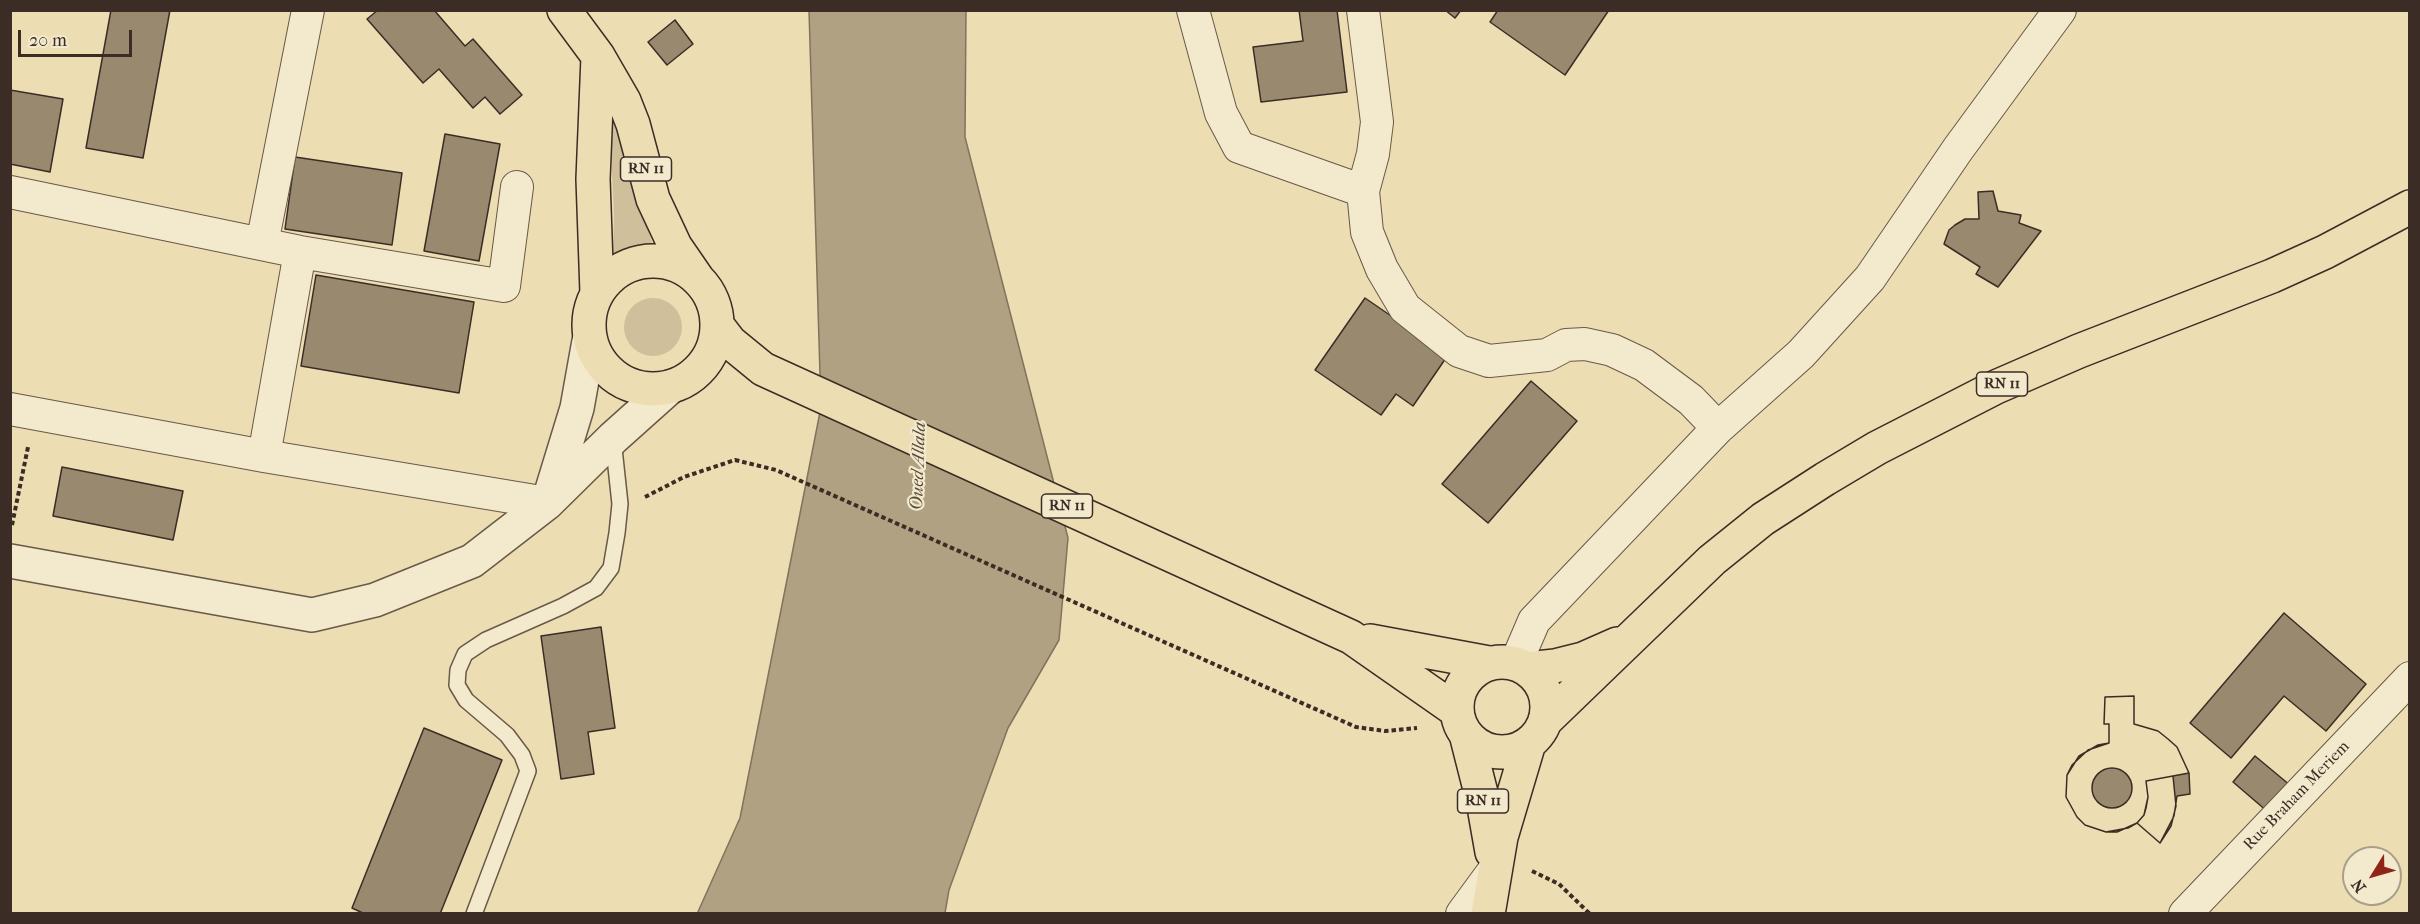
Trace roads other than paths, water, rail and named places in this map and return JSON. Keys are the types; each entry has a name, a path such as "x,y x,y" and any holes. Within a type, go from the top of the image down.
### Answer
{"main road":[{"name":"RN 11","path":"564,10 598,56 624,101 633,124 653,199 675,246 698,280"},
{"path":"597,293 593,179 598,56"},
{"name":"RN 11","path":"1637,632 1712,560 1763,519 1878,448 1996,387 2079,351 2272,276 2325,252 2409,207"},
{"path":"677,384 698,370 708,357 715,342 717,325 708,293 698,280 684,269 669,263 644,262 620,270 607,280 597,293 591,309 589,341 608,370 621,381 636,387 653,389 677,384 705,375 738,371 782,379"},
{"name":"RN 11","path":"717,325 745,356 782,379 1096,519 1351,637 1420,652 1511,665"},
{"path":"1460,721 1459,691 1471,674 1511,665 1555,666 1583,659 1609,649 1637,632"},
{"path":"1351,637 1460,721 1476,744 1489,750 1502,752 1516,749 1537,731 1637,632"},
{"path":"1511,665 1543,686 1547,708 1537,731"},
{"name":"RN 11","path":"1460,721 1483,801 1495,869"},
{"name":"RN 11","path":"1488,914 1509,805 1537,731"}],"street":[{"path":"262,244 308,10"},
{"path":"1193,10 1221,113 1239,147 1363,191"},
{"path":"1363,10 1377,122 1373,154 1363,191 1367,232 1382,269 1405,308 1459,351 1489,361 1547,355 1566,345 1585,344 1612,350 1644,365 1691,400 1718,428"},
{"path":"1511,665 1534,621 1718,428 1801,354 1870,278 1958,149 2060,10"},
{"path":"10,192 300,252 504,286 517,187"},
{"path":"264,456 300,252"},
{"path":"547,503 562,462 577,408 589,341"},
{"path":"10,561 312,615 375,600 472,561 547,503 613,438 677,384"},
{"path":"23,411 264,456 547,503"},
{"name":"Rue Braham Meriem","path":"2185,914 2409,678"},
{"path":"1462,914 1495,869"}],"lane":[{"path":"474,914 528,771 522,755 507,735 466,700 457,685 458,670 465,654 486,640 563,606 596,588 611,568 620,504 613,438"}],"water":[{"name":"Oued Allala","path":"809,11 966,11 965,137 1068,538 1059,640 1008,728 949,890 945,913 697,914 740,818 821,407"}]}
